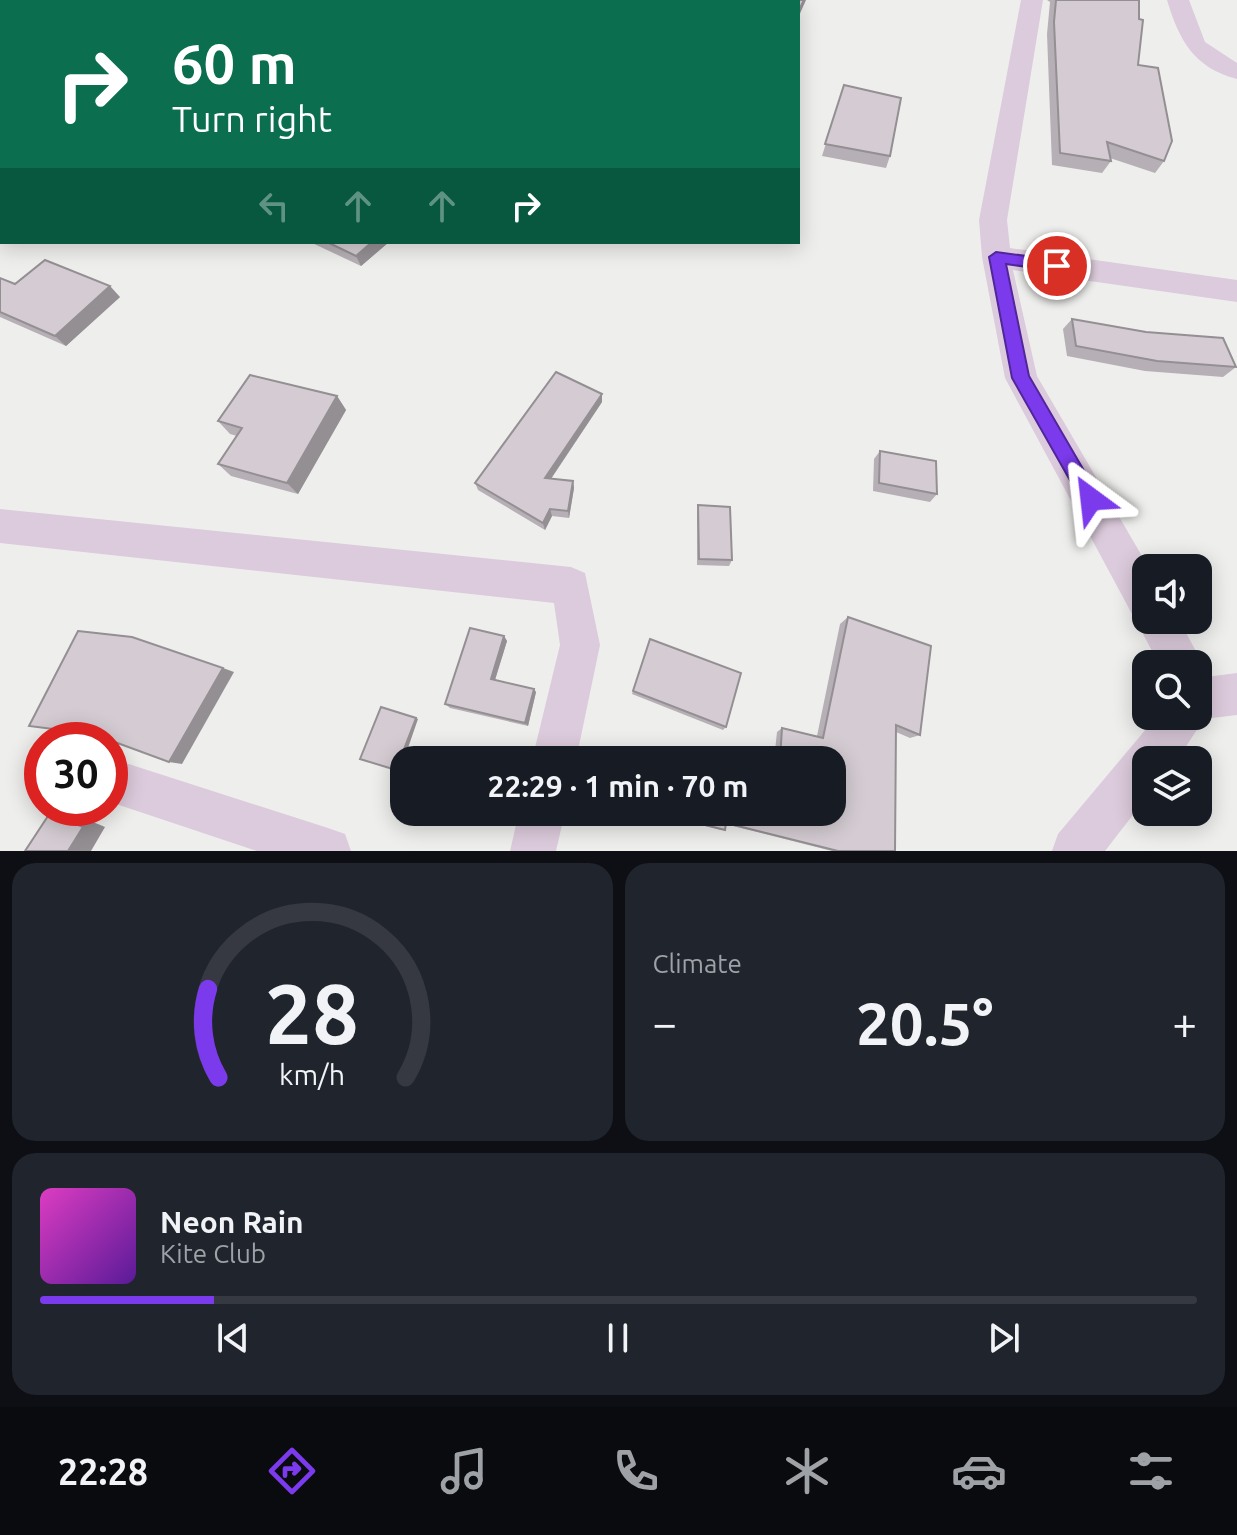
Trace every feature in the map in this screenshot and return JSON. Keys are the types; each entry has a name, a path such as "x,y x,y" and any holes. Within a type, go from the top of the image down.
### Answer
{"street":[{"path":"1032,0 993,220 996,257 1021,378 1132,575"},
{"path":"1178,0 1190,39 1205,58 1237,72"},
{"path":"996,257 1237,291"},
{"path":"0,526 571,586 580,645 557,746"},
{"path":"1159,746 1172,730"},
{"path":"1075,851 1132,781"},
{"path":"128,786 328,851"},
{"path":"533,851 539,826"}],"building":[{"path":"1056,0 1139,0 1139,19 1143,20 1138,65 1158,68 1172,141 1164,161 1107,142 1111,161 1060,153 1054,22"},
{"path":"844,85 901,98 890,156 825,144"},
{"path":"331,244 370,244 356,256"},
{"path":"45,260 110,286 55,336 0,312 0,278 15,284"},
{"path":"1072,319 1146,332 1223,338 1236,367 1157,361 1076,346"},
{"path":"556,372 602,394 545,478 573,481 568,511 550,509 543,523 475,483"},
{"path":"250,375 337,396 287,483 218,464 242,428 218,421"},
{"path":"880,451 936,461 937,494 879,483"},
{"path":"698,505 730,507 732,560 699,559"},
{"path":"848,617 931,646 920,735 896,725 895,851 838,851 738,826 846,826 846,746 781,746 782,728 823,738"},
{"path":"470,628 504,636 491,679 534,689 525,723 445,704"},
{"path":"78,631 132,637 223,668 169,762 128,747 128,722 31,722"},
{"path":"650,639 741,673 726,727 633,691"},
{"path":"381,707 416,718 405,746 390,746 390,768 360,759"},
{"path":"41,826 83,827 68,851 25,851"}],"route":[{"path":"1057,266 996,257 1021,378 1091,499"}]}
